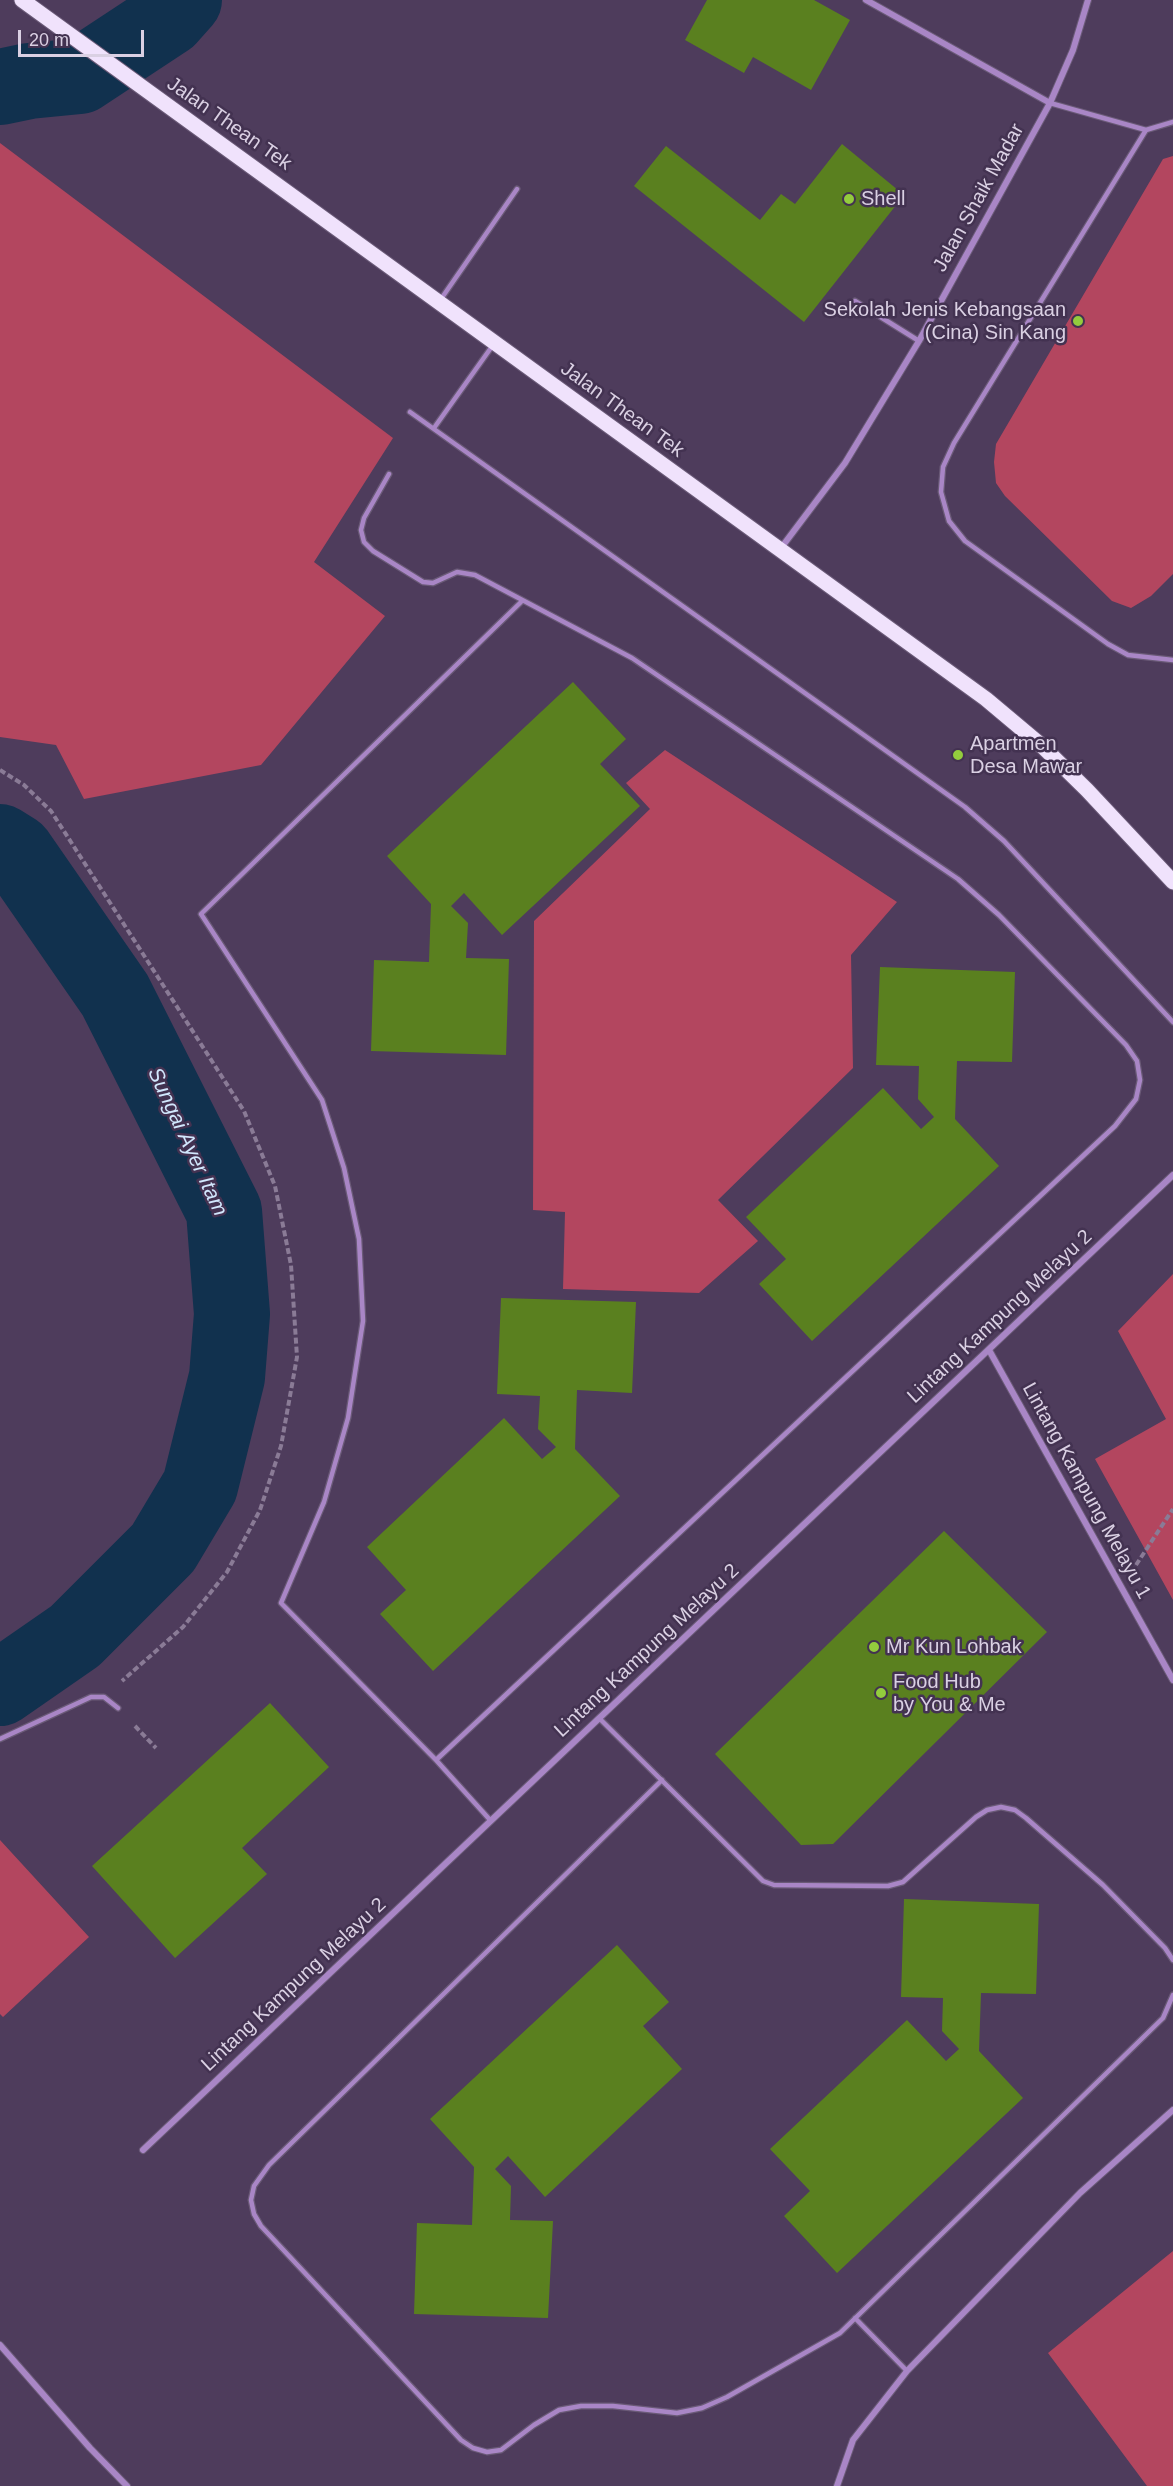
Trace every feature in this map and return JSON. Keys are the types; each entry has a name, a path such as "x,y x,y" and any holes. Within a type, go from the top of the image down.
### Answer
{"main road":[{"name":"Jalan Thean Tek","path":"22,0 39,8 58,26 154,97 986,699 1042,746 1087,790 1173,882"}],"street":[{"path":"866,0 1050,103"},
{"name":"Jalan Shaik Madar","path":"779,551 845,463 919,341 1050,103 1073,50 1088,0"},
{"name":"Lintang Kampung Melayu 2","path":"143,2150 1173,1175"},
{"name":"Lintang Kampung Melayu 1","path":"989,1350 1173,1680"},
{"path":"837,2486 853,2440 907,2371 1080,2193 1173,2110"},
{"path":"0,2345 90,2448 127,2486"}],"lane":[{"path":"1050,103 1146,130 1173,122"},
{"path":"1146,130 954,443 943,467 941,492 949,521 965,541 974,548 1108,644 1128,655 1173,660"},
{"path":"439,301 517,189"},
{"path":"855,301 919,341"},
{"path":"434,428 495,342"},
{"path":"410,412 965,807 1004,841 1173,1022"},
{"path":"389,474 364,518 361,530 364,542 373,551 423,582 432,583 457,572 466,572 632,658 958,879 999,915 1126,1045 1137,1061 1140,1080 1136,1099 1115,1126 436,1760"},
{"path":"491,1821 436,1760 281,1603 324,1502 348,1418 363,1321 359,1239 344,1168 322,1100 201,914 521,602"},
{"path":"0,1739 91,1696 104,1698 118,1708"},
{"path":"599,1719 755,1874 774,1885 888,1886 903,1882 976,1817 994,1808 1015,1810 1103,1885 1165,1948 1173,1960"},
{"path":"662,1780 269,2165 254,2186 251,2200 254,2214 261,2226 461,2440 473,2448 487,2452 501,2450 514,2443 534,2425 560,2410 581,2406 613,2406 677,2413 702,2408 727,2397 840,2333 1163,2018 1173,1995"},
{"path":"855,2318 907,2371"}],"path":[{"path":"0,770 24,785 51,811 244,1111 275,1186 291,1265 297,1356 281,1446 260,1510 227,1572 183,1627 104,1698"},
{"path":"1121,1588 1173,1509"},
{"path":"1165,1521 1173,1524"},
{"path":"118,1708 156,1748"}],"shaded area":[{"path":"0,143 393,438 314,562 385,616 261,765 84,799 56,745 0,737"},
{"path":"1173,156 1173,574 1151,596 1131,608 1112,601 1005,496 996,483 994,462 996,444 1163,159"},
{"path":"665,750 897,902 851,955 853,1068 718,1200 758,1241 699,1293 563,1289 565,1212 533,1210 534,921 650,809 626,783"},
{"path":"1173,1274 1173,1600 1095,1459 1166,1419 1118,1331"},
{"path":"0,1840 89,1937 3,2017 0,2014"},
{"path":"1173,2251 1173,2486 1147,2486 1048,2353"}],"building":[{"path":"707,0 814,0 850,20 811,90 753,57 744,73 685,40"},
{"name":"Shell","path":"842,144 904,195 804,322 634,186 666,146 760,220 781,194 795,204"},
{"path":"573,682 626,739 600,764 640,806 502,935 464,893 451,906 468,923 466,958 509,959 506,1055 371,1051 374,960 429,962 431,904 387,856"},
{"path":"880,967 1015,972 1012,1062 957,1061 955,1119 999,1166 812,1341 759,1284 786,1259 746,1217 883,1088 921,1129 934,1117 918,1099 919,1066 876,1065"},
{"path":"501,1298 636,1302 632,1393 577,1390 575,1449 620,1496 433,1671 380,1614 406,1590 367,1547 504,1418 542,1459 556,1447 538,1429 540,1396 497,1394"},
{"name":"Food Hub by You & Me","path":"944,1531 1047,1632 833,1844 801,1845 715,1754"},
{"path":"270,1703 329,1767 242,1848 267,1874 175,1958 92,1866"},
{"path":"904,1899 1039,1904 1036,1994 981,1993 979,2051 1023,2098 837,2273 784,2216 810,2191 770,2149 907,2020 946,2061 959,2049 942,2031 943,1998 901,1997"},
{"path":"617,1945 669,2002 643,2026 682,2069 545,2197 508,2156 495,2169 511,2186 510,2220 553,2221 548,2318 414,2314 417,2223 472,2225 474,2167 430,2119"}],"waterway":[{"name":"Sungai Ayer Itam","path":"0,87 29,81 80,76 168,18 184,0"},
{"name":"Sungai Ayer Itam","path":"0,842 16,852 115,995 224,1211 232,1314 227,1377 200,1486 163,1548 75,1636 0,1688"}],"place":[{"name":"Shell","path":"849,199"},
{"name":"Sekolah Jenis Kebangsaan (Cina) Sin Kang","path":"1078,321"},
{"name":"Apartmen Desa Mawar","path":"958,755"},
{"name":"Mr Kun Lohbak","path":"874,1647"},
{"name":"Food Hub by You & Me","path":"881,1693"}]}
